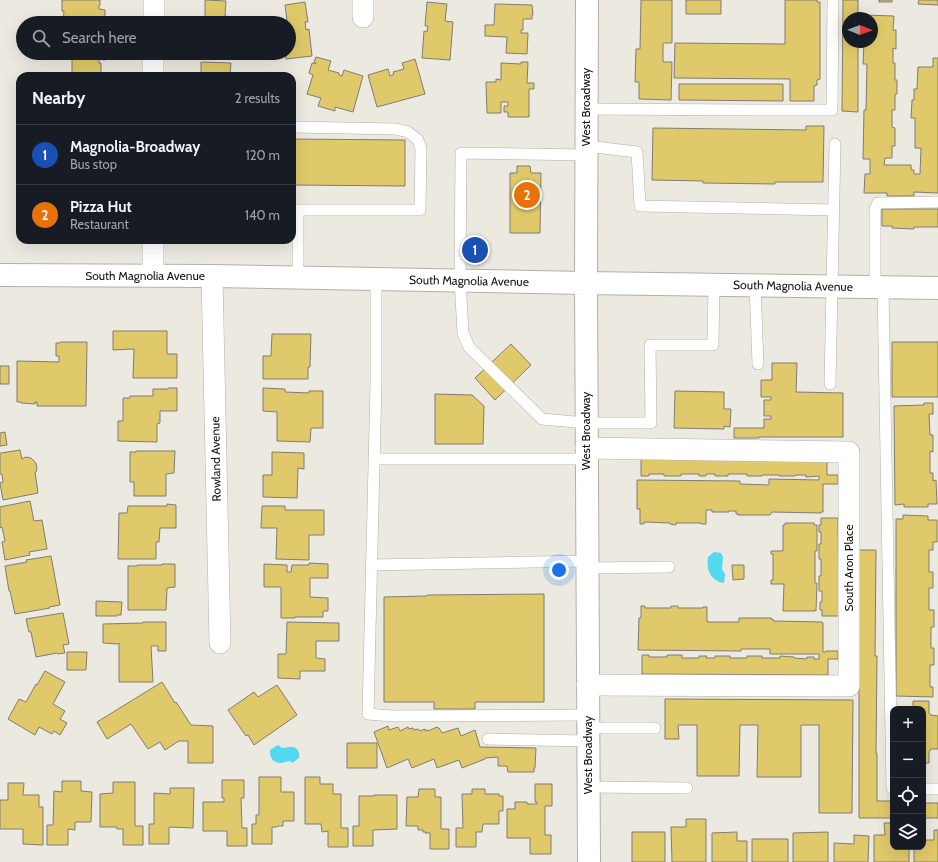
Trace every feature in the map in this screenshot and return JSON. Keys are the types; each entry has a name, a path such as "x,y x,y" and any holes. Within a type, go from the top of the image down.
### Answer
{"main road":[{"name":"West Broadway","path":"587,0 586,454 589,862"},
{"name":"South Magnolia Avenue","path":"0,275 212,276 938,288"}],"street":[{"path":"154,0 154,16"},
{"path":"153,72 154,60"},
{"path":"153,244 153,276"},
{"name":"Rowland Avenue","path":"212,276 220,643"},
{"name":"South Aron Place","path":"586,454 849,452 849,686 587,685"}],"lane":[{"path":"586,109 832,110 833,0"},
{"path":"296,128 396,129 408,132 418,140 421,149 420,210 296,210"},
{"path":"830,384 835,144"},
{"path":"714,285 713,345 650,345 651,423 586,423 542,419 469,347 462,333 460,280 461,154 586,150 637,152 640,206 834,210"},
{"path":"892,778 879,287 875,209 878,203 938,202"},
{"path":"296,233 298,278"},
{"path":"376,279 376,383 368,714 588,728 655,728"},
{"path":"755,285 758,364"},
{"path":"374,459 586,454"},
{"path":"371,565 587,564 668,567"},
{"path":"488,739 588,728"},
{"path":"588,787 687,788"},
{"path":"926,789 938,789"}],"water":[{"path":"714,552 721,553 723,557 722,569 725,574 724,583 715,580 708,570 708,557"},
{"path":"278,745 282,748 296,748 298,750 299,758 292,763 290,761 280,763 273,761 270,750"}],"building":[{"path":"62,0 100,0 99,9 105,10 105,16 64,16 64,11 62,11"},
{"path":"205,0 226,1 225,16 205,16"},
{"path":"641,0 672,0 672,43 663,43 663,62 672,62 671,100 639,99 639,82 635,82 636,49 640,49"},
{"path":"686,0 721,0 721,14 686,14"},
{"path":"785,0 817,0 817,2 820,2 820,79 817,80 817,85 814,86 814,101 790,101 790,79 674,78 675,43 785,44"},
{"path":"843,0 858,0 858,12 843,12"},
{"path":"879,0 892,0 892,2 879,2"},
{"path":"919,0 938,0 938,5 918,4"},
{"path":"305,2 308,22 305,22 306,30 309,29 312,56 296,58 296,16 286,16 285,5"},
{"path":"427,2 447,4 445,21 453,22 450,60 422,58 424,31 427,32 428,26 425,26"},
{"path":"495,4 532,5 532,19 523,19 523,30 521,30 521,33 528,33 527,54 506,53 507,37 485,36 485,25 494,25"},
{"path":"878,15 894,16 893,30 896,30 896,49 893,48 893,63 895,63 897,94 895,94 895,110 892,110 892,127 895,128 895,146 892,146 892,158 885,158 884,165 911,165 911,170 914,170 914,174 920,174 921,148 915,148 915,118 911,118 912,100 914,100 914,89 917,89 918,67 933,67 933,58 938,58 938,193 914,192 914,196 887,196 887,193 864,193 865,174 870,174 870,159 863,159 867,64 863,64 864,48 878,48"},
{"path":"843,48 858,48 858,112 842,111"},
{"path":"316,57 331,61 328,70 339,73 339,75 342,76 344,70 363,76 353,112 335,107 335,111 318,106 321,98 307,94 313,75 309,73 312,63 316,64 314,62"},
{"path":"415,59 425,94 377,107 368,75 388,69 390,76 394,74 393,72 404,69 402,63"},
{"path":"72,60 99,60 99,63 101,63 101,72 72,72"},
{"path":"201,62 231,63 230,72 201,72"},
{"path":"521,62 528,62 527,83 534,83 534,89 529,89 529,117 508,117 508,112 504,112 504,106 508,106 508,102 501,102 501,113 487,113 486,82 496,82 496,79 501,80 501,63 521,64"},
{"path":"679,84 783,84 783,101 679,100"},
{"path":"806,126 824,126 823,182 775,182 775,184 703,183 703,181 652,180 653,128 806,130"},
{"path":"296,139 405,140 405,186 296,185"},
{"path":"517,166 530,166 531,173 541,173 540,233 510,233 510,173 517,173"},
{"path":"882,209 938,209 938,227 914,227 914,229 882,226"},
{"path":"113,331 167,331 167,354 177,354 177,378 133,378 134,349 113,350"},
{"path":"272,334 311,334 308,379 263,379 263,356 271,356"},
{"path":"87,342 86,406 37,406 37,402 35,402 35,404 17,402 17,361 59,362 59,356 56,356 56,343"},
{"path":"892,342 938,342 938,397 892,397"},
{"path":"511,344 531,365 495,400 475,378"},
{"path":"772,363 797,363 796,392 843,393 843,437 734,438 734,428 764,428 764,419 771,419 771,416 764,416 764,400 771,400 771,397 761,397 761,380 772,380"},
{"path":"0,366 9,366 9,384 0,384"},
{"path":"177,388 177,411 160,411 160,423 157,424 157,442 118,441 118,421 123,421 123,398 130,398 130,396 153,396 153,389"},
{"path":"263,388 285,389 285,392 309,393 309,391 323,391 323,428 311,428 310,442 277,441 277,412 263,411"},
{"path":"675,391 724,392 724,409 731,409 730,427 724,426 724,429 674,428"},
{"path":"435,394 472,395 484,406 483,444 435,444"},
{"path":"924,403 933,403 933,414 929,414 930,435 933,435 933,452 930,451 930,473 933,473 933,481 936,480 937,504 928,504 928,507 904,507 904,504 895,505 894,406 924,405"},
{"path":"5,432 7,445 0,446 0,433"},
{"path":"20,450 22,459 26,457 31,458 36,463 37,469 35,472 38,493 3,500 0,483 3,482 2,474 0,474 0,453"},
{"path":"175,451 174,473 166,474 166,496 134,496 134,482 130,482 130,452"},
{"path":"272,452 304,453 304,469 298,468 297,498 263,497 263,475 272,475"},
{"path":"641,457 827,458 827,475 838,475 838,484 823,484 823,512 821,513 772,512 770,515 738,515 736,514 736,511 712,512 712,510 706,510 706,524 676,523 676,525 670,523 644,522 644,524 640,524 640,509 637,509 637,480 740,481 740,484 769,485 769,479 819,480 819,476 806,477 806,475 747,476 747,474 728,474 728,476 715,476 715,474 706,474 706,476 699,476 699,474 681,474 681,476 664,476 664,474 649,474 649,476 641,476"},
{"path":"30,501 34,521 42,520 47,549 29,552 30,555 5,560 2,542 5,541 2,527 0,528 0,507"},
{"path":"167,504 176,505 176,528 160,528 159,542 156,542 156,559 118,559 119,513 127,513 128,506 167,506"},
{"path":"262,506 285,506 285,510 324,510 324,535 309,535 309,560 276,559 277,528 261,528"},
{"path":"903,515 928,516 928,520 937,520 937,542 933,542 933,550 929,550 929,572 933,572 933,588 929,588 929,610 934,610 934,627 931,627 931,648 934,648 934,665 930,665 930,687 933,687 933,697 896,696 896,519 903,519"},
{"path":"821,518 838,518 839,616 822,616 822,610 820,610 822,591 819,591 821,559 819,559 819,544 821,544 821,532 819,532 819,525 821,525"},
{"path":"785,523 814,523 814,525 817,525 817,551 815,551 815,583 817,583 816,611 783,611 784,584 771,584 771,580 773,580 773,554 771,554 771,551 783,551 783,525 785,525"},
{"path":"859,550 876,550 875,656 877,656 877,801 890,801 890,818 859,818"},
{"path":"51,556 60,605 15,614 5,566 27,562 26,560"},
{"path":"309,563 328,564 328,578 310,578 310,597 328,598 328,611 323,611 323,617 281,618 281,587 264,587 264,564 287,565 287,572 291,572 292,565 309,565"},
{"path":"175,564 175,587 167,588 166,610 128,610 128,566"},
{"path":"732,565 744,565 744,579 733,580"},
{"path":"544,594 544,702 475,702 475,709 434,709 434,702 384,702 384,597"},
{"path":"96,601 122,602 121,615 96,616"},
{"path":"641,606 645,606 645,608 671,608 671,606 678,606 678,608 707,607 707,622 739,622 739,618 771,618 773,621 822,622 823,652 838,651 838,659 828,659 828,675 642,674 642,655 649,655 649,657 667,657 667,655 682,655 682,658 699,658 699,656 707,656 706,658 715,658 715,656 730,656 730,658 747,658 747,656 762,656 762,658 780,658 780,656 807,659 807,657 814,657 814,659 819,659 819,654 770,654 770,649 741,649 741,651 638,650"},
{"path":"63,613 69,644 63,645 65,653 36,657 31,632 29,632 26,619"},
{"path":"166,622 166,651 158,651 158,646 151,646 153,682 119,682 119,643 103,643 103,624"},
{"path":"287,622 339,623 339,641 316,641 316,658 325,659 325,671 300,671 300,679 278,678 278,654 286,654"},
{"path":"67,652 87,652 86,670 67,670"},
{"path":"45,671 65,682 53,704 65,711 60,719 67,723 60,735 54,731 52,734 39,727 35,735 8,719 19,699 26,702"},
{"path":"162,682 191,725 213,726 213,763 188,763 188,741 179,741 165,750 160,742 148,749 131,724 107,739 97,722"},
{"path":"277,685 297,715 254,745 228,710 254,692 258,697"},
{"path":"665,699 853,700 852,813 819,813 819,725 801,725 801,777 757,777 758,725 740,725 739,776 697,776 697,725 678,725 679,739 665,739"},
{"path":"913,701 929,701 929,713 931,715 938,716 938,749 931,749 929,752 929,763 926,763 926,706 913,706"},
{"path":"388,726 389,730 398,727 400,731 408,727 409,729 413,728 414,730 418,729 420,731 425,729 425,731 428,731 437,727 442,733 458,728 461,736 475,730 480,747 536,748 534,772 508,772 507,766 498,766 498,757 485,758 462,768 459,760 437,768 434,759 412,768 408,759 387,768 374,732"},
{"path":"347,743 377,743 377,768 347,768"},
{"path":"259,777 281,777 281,792 294,792 294,821 283,821 283,826 272,827 272,844 252,844 252,824 256,824 256,815 259,815"},
{"path":"305,777 320,777 320,784 333,784 333,794 341,794 341,828 348,828 348,847 328,847 328,831 322,832 321,824 305,824"},
{"path":"222,780 244,780 244,798 241,798 242,828 247,828 247,846 227,846 227,831 203,831 203,802 224,802 224,798 222,798"},
{"path":"62,781 81,781 81,791 92,792 91,822 75,822 75,830 68,829 68,845 47,845 47,825 53,825 54,791 62,792"},
{"path":"113,782 135,782 135,826 143,826 143,845 123,845 123,829 117,829 117,827 100,827 100,794 113,793"},
{"path":"8,783 24,783 23,795 39,795 39,807 43,807 43,845 23,844 23,829 0,829 0,800 8,800"},
{"path":"535,784 552,784 552,806 545,806 545,835 551,835 551,854 530,854 530,838 507,838 507,809 515,809 515,802 537,804 537,802 535,802"},
{"path":"170,788 194,788 193,828 169,827 169,844 149,844 149,824 154,824 154,793 170,794"},
{"path":"419,789 435,789 435,797 441,797 441,829 449,829 449,849 430,849 430,833 425,833 426,832 423,832 423,830 418,830 418,826 406,826 407,797 418,797"},
{"path":"472,789 485,789 485,794 499,794 499,796 503,796 503,811 499,811 499,824 483,824 482,832 476,832 476,847 456,847 456,828 463,828 462,794 472,794"},
{"path":"397,795 397,829 373,830 373,846 353,846 353,826 359,826 359,796"},
{"path":"926,803 938,803 938,818 926,818"},
{"path":"686,819 706,819 706,862 672,862 671,827 686,827"},
{"path":"884,823 890,823 890,850 909,850 909,862 874,862 874,835 885,835"},
{"path":"934,830 938,830 938,862 914,862 914,850 926,850 926,840 934,840"},
{"path":"632,832 665,832 665,862 632,862"},
{"path":"737,832 737,841 747,841 747,862 712,862 712,833"},
{"path":"828,832 828,862 793,862 793,833"},
{"path":"854,835 869,836 868,862 834,862 834,843 854,844"},
{"path":"752,839 788,839 788,862 752,862"}],"place":[{"name":"Pizza Hut","path":"527,195"},
{"name":"Magnolia-Broadway","path":"475,250"}]}
